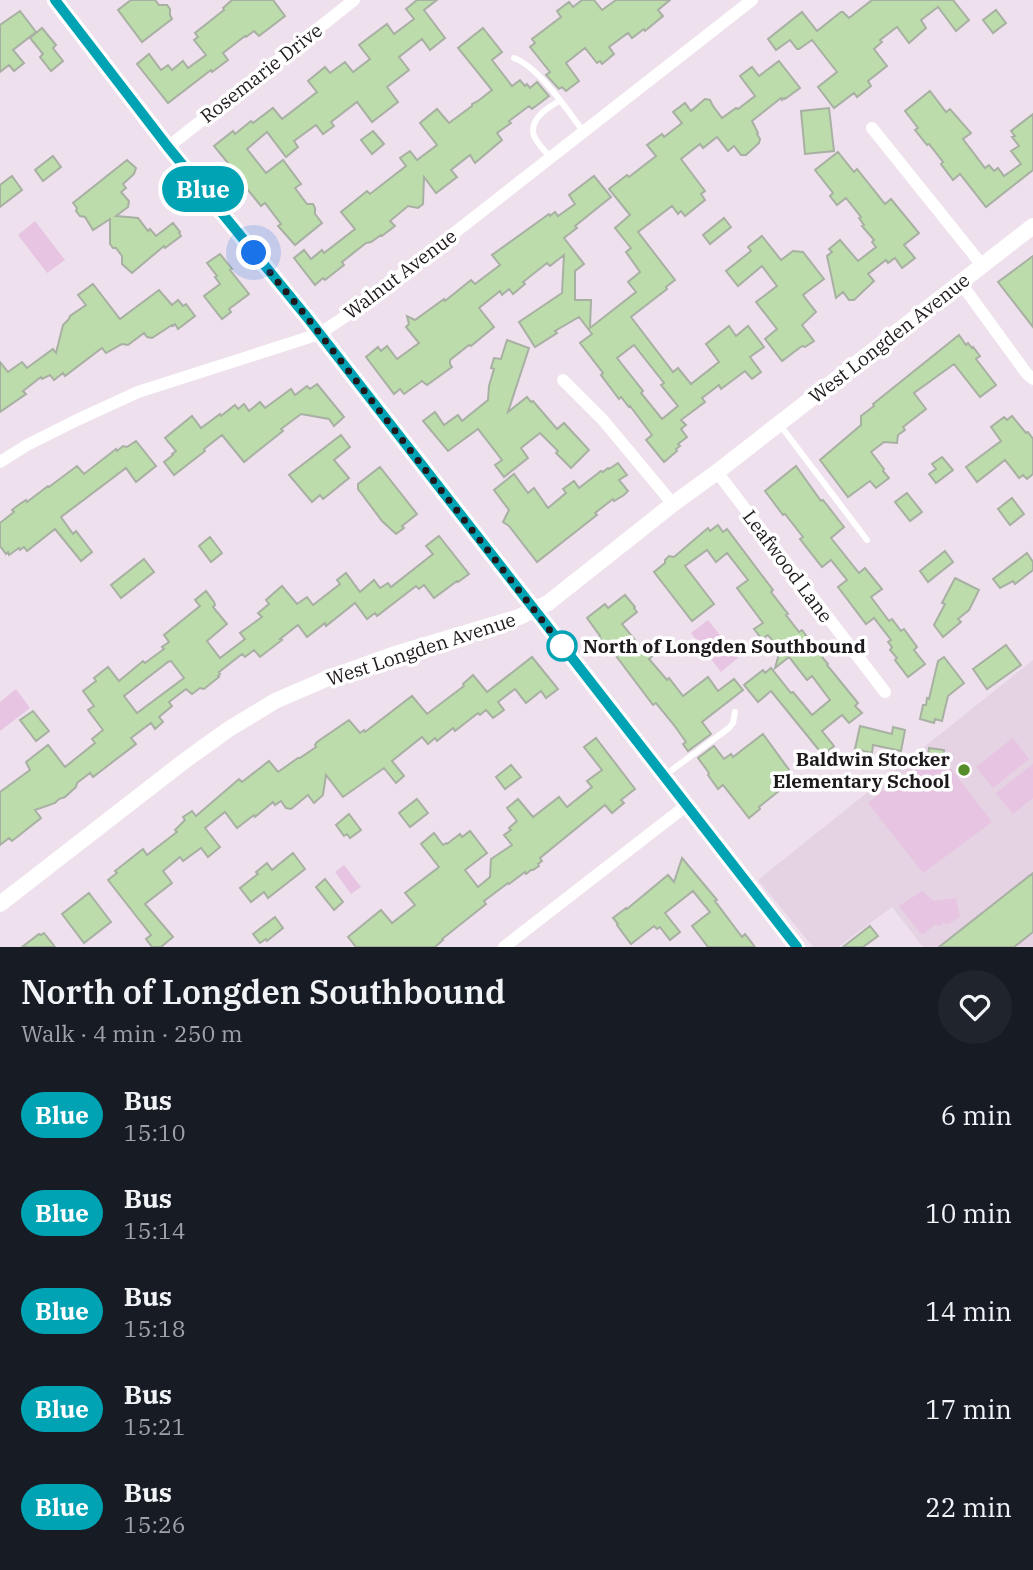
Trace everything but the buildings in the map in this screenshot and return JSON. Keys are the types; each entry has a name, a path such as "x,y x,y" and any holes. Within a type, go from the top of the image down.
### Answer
{"street":[{"path":"55,0 797,947"},
{"name":"Rosemarie Drive","path":"168,147 354,0"},
{"name":"Walnut Avenue","path":"0,462 77,420 138,392 319,334 361,306 752,0"},
{"path":"872,128 982,265"},
{"name":"West Longden Avenue","path":"0,904 187,759 275,701 392,655 496,625 548,603 1033,226"},
{"path":"960,282 1033,379"},
{"path":"563,380 603,420 673,504"},
{"name":"Leafwood Lane","path":"717,472 885,692"},
{"path":"504,947 687,805"}],"lane":[{"path":"514,58 524,62 537,74 583,131"},
{"path":"550,157 533,132 545,109 559,101"},
{"path":"779,424 867,540"},
{"path":"663,777 729,728 735,712"}],"shaded area":[{"path":"35,221 65,260 47,273 18,235"},
{"path":"708,620 738,658 721,672 691,633"},
{"name":"Baldwin Stocker Elementary School","path":"1033,660 1033,947 923,947 892,907 838,947 813,947 758,880"},
{"path":"16,689 30,708 0,731 0,702"},
{"path":"1013,738 1029,759 993,788 976,767"},
{"path":"928,761 942,763 951,769 992,822 923,873 868,803 916,765"},
{"path":"1033,764 1033,798 1013,814 996,793"},
{"path":"344,865 361,887 351,894 335,872"},
{"path":"922,891 934,901 956,898 960,917 939,927 936,924 922,935 899,906"}],"bus line":[{"name":"Blue","path":"55,0 168,147 306,316 797,947"}],"place":[{"name":"North of Longden Southbound","path":"562,646"},
{"name":"Baldwin Stocker Elementary School","path":"964,770"}],"route":[{"path":"254,253 562,646"}]}
